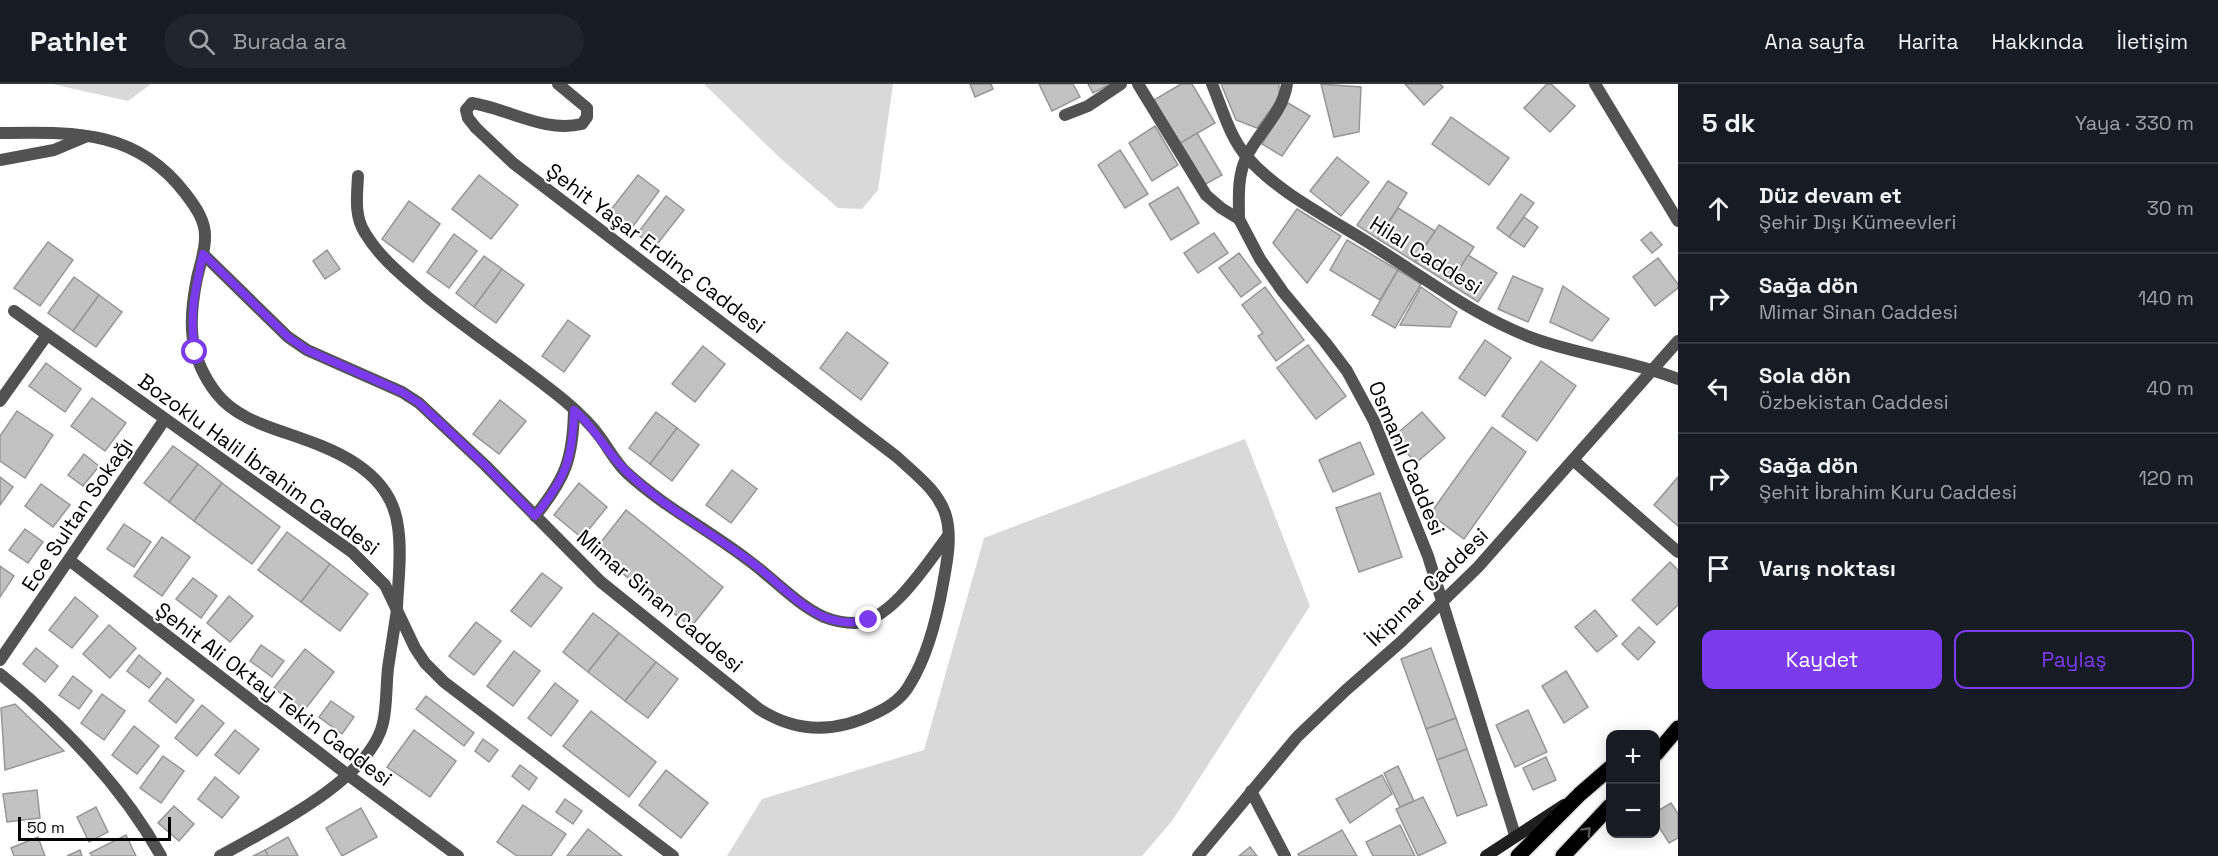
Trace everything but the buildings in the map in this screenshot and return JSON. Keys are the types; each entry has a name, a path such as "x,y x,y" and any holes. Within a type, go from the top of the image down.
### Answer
{"main road":[{"path":"1660,735 1678,723"},
{"path":"1660,749 1678,728"},
{"path":"1518,856 1580,794 1606,772"},
{"path":"1486,856 1580,794"},
{"path":"1563,856 1606,811"}],"street":[{"name":"Şehit Yaşar Erdinç Caddesi","path":"558,84 587,108 587,117 582,124 568,127 544,124 487,105 472,103 466,110 468,118 513,163 897,457 939,500 946,516 949,535"},
{"path":"1065,115 1088,106 1121,84"},
{"name":"Osmanlı Caddesi","path":"1138,84 1206,195 1239,219 1260,259 1347,371 1369,411 1424,547 1443,602 1515,835"},
{"name":"Hilal Caddesi","path":"1212,84 1233,135 1246,157 1284,189 1466,304 1510,328 1567,349 1652,368 1678,379"},
{"path":"1239,219 1238,190 1246,157 1283,101 1287,84"},
{"path":"1595,84 1678,221"},
{"path":"0,133 88,135 118,142 138,151 178,184 202,220 206,237 194,295 191,328 195,352 206,379 219,397 235,411 260,424 345,456 381,485 393,506 398,525 397,608 383,724 374,745 348,775 314,801 220,856"},
{"path":"0,160 54,150 88,135"},
{"path":"358,176 358,220 365,234 400,274 574,410 600,437 626,471 643,486 747,559 805,606 839,622 856,623 869,620 895,602 949,535"},
{"name":"Mimar Sinan Caddesi","path":"203,254 288,337 307,350 402,392 419,403 485,465 601,582 774,719 807,728 844,726 886,708 899,698 910,685 931,636 938,608 949,535"},
{"name":"Bozoklu Halil İbrahim Caddesi","path":"14,311 352,552 385,585 415,648 425,663 444,682 673,856"},
{"path":"0,401 47,335"},
{"name":"İkipınar Caddesi","path":"1198,856 1297,737 1478,567 1678,341"},
{"path":"535,516 560,483 567,467 574,431 574,410"},
{"name":"Ece Sultan Sokağı","path":"0,660 165,419"},
{"path":"1573,460 1678,552"},
{"name":"Şehit Ali Oktay Tekin Caddesi","path":"69,560 348,775 458,856"},
{"path":"0,674 28,696 106,776 141,822 161,856"},
{"path":"1251,791 1285,856"}],"shaded area":[{"path":"52,84 151,84 128,101"},
{"path":"704,84 893,84 878,190 862,209 838,208 780,158"},
{"path":"1245,439 1310,606 1172,821 1142,856 727,856 762,799 924,750 984,538"}],"route":[{"path":"195,352 191,328 194,295 203,254 288,337 307,350 402,392 419,403 436,417 535,516 560,483 567,467 574,431 574,410 584,418 626,471 687,519 747,559 805,606 839,622 856,623 869,620"}]}
